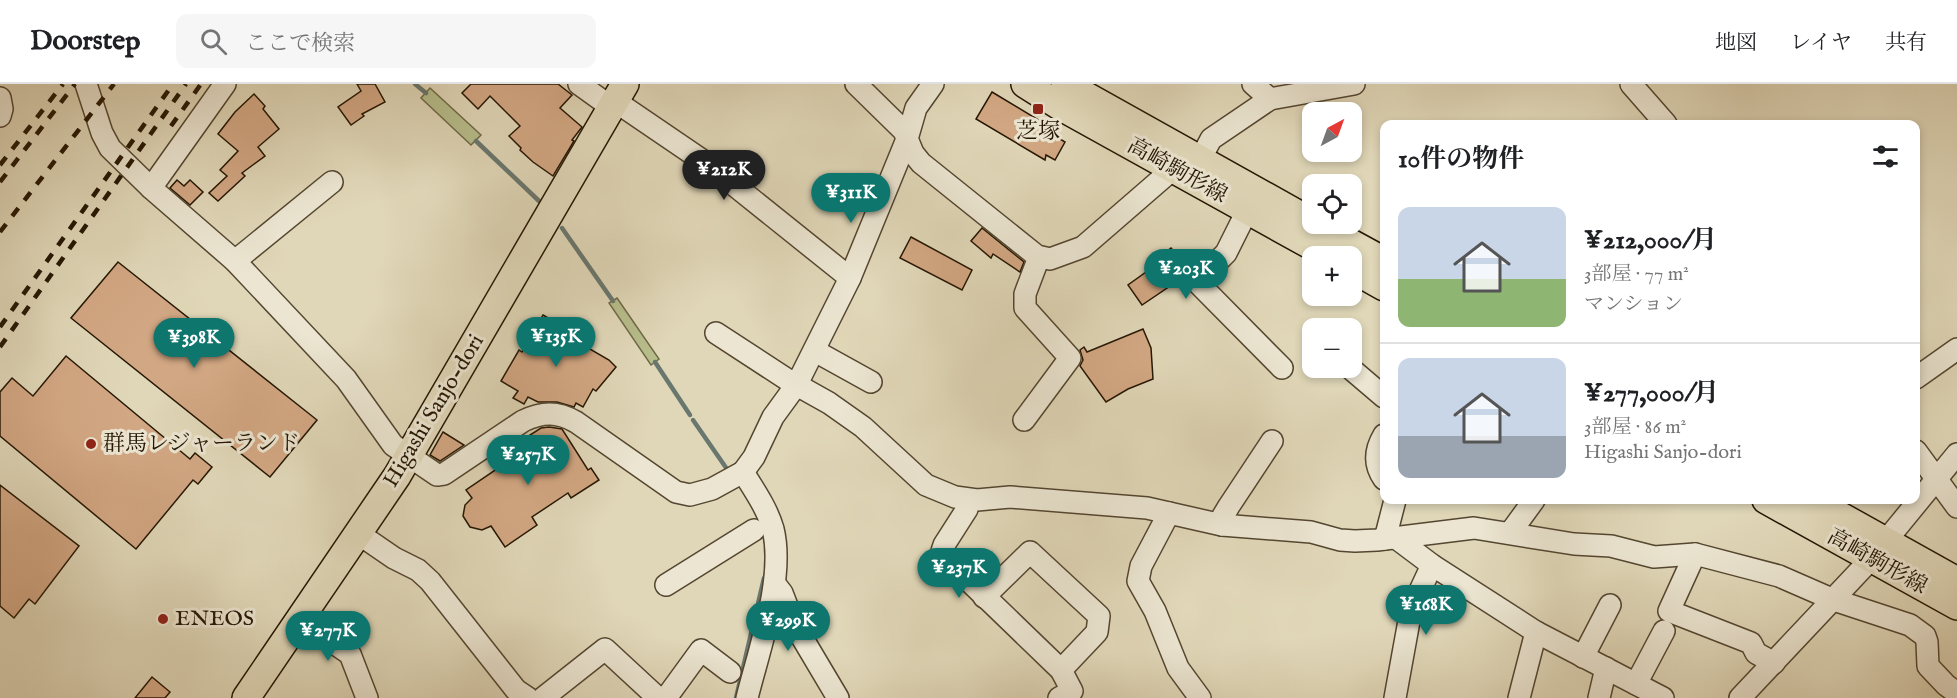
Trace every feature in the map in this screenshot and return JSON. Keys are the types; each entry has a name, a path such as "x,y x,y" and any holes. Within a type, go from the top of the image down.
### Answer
{"main road":[{"name":"高崎駒形線","path":"1025,84 1063,108 1312,246"},
{"name":"高崎駒形線","path":"1065,84 1302,216"},
{"name":"Higashi Sanjo-dori","path":"246,698 409,457 617,97"},
{"name":"高崎駒形線","path":"1334,234 1380,259"},
{"path":"1362,274 1380,285"},
{"name":"高崎駒形線","path":"1775,504 1879,550 1957,581"},
{"name":"高崎駒形線","path":"1817,504 1957,606"}],"street":[{"path":"86,84 102,133 110,148 151,188 235,261 327,358 349,384 393,445 409,457 437,475 444,474 523,421 534,416 553,413 576,422 676,492 690,495 699,494 736,476 754,457 773,417 797,384 815,351 850,278 907,139 916,108 933,84"},
{"path":"151,188 225,84"},
{"path":"579,84 617,97 709,165 850,278"},
{"path":"856,84 904,130 913,153 921,163 1040,257 1050,259 1083,247 1173,169"},
{"path":"1253,84 1270,99"},
{"path":"1200,160 1211,139 1270,99 1354,84"},
{"path":"1631,84 1662,120"},
{"path":"0,98 2,109 0,116"},
{"path":"235,261 332,182"},
{"path":"1247,211 1231,246 1199,280 1199,284 1282,368"},
{"path":"1024,420 1070,358 1025,308 1025,294 1040,257"},
{"path":"716,333 829,402 863,427 926,485 968,500 1010,497 1147,508 1222,525 1311,532 1340,540 1391,539 1474,528 1574,543 1611,546 1654,557 1695,554 1779,576 1834,600 1899,620 1925,636 1928,666 1957,693"},
{"path":"1920,375 1957,349"},
{"path":"815,351 872,382"},
{"path":"1362,378 1380,394"},
{"path":"1222,525 1223,516 1272,441"},
{"path":"1380,441 1377,446 1380,473"},
{"path":"1920,500 1957,454"},
{"path":"1920,457 1957,507"},
{"path":"736,476 762,503 772,527 776,560 775,584 747,698"},
{"path":"968,500 967,509 947,539 942,551 944,556 1061,670 1072,691 1059,698"},
{"path":"1391,539 1395,504"},
{"path":"1510,533 1531,504"},
{"path":"1740,698 1834,600 1917,504"},
{"path":"1169,513 1141,566 1138,581 1155,611 1178,668 1200,698"},
{"path":"666,585 754,530"},
{"path":"359,534 394,558 418,570 430,581 516,690 528,698"},
{"path":"1391,539 1536,632 1663,698"},
{"path":"984,597 1030,552 1099,616 1097,632 1061,670"},
{"path":"1695,554 1670,611 1751,643 1756,653 1774,663"},
{"path":"1395,698 1411,610 1432,566"},
{"path":"775,584 782,593 794,624 838,698"},
{"path":"1583,657 1610,605"},
{"path":"299,619 350,654 367,698"},
{"path":"1636,684 1664,631"},
{"path":"1519,698 1536,632"},
{"path":"543,698 605,650 658,698"},
{"path":"666,698 701,650 730,672"},
{"path":"1599,698 1606,668"}],"green space":[{"path":"430,88 481,135 471,145 421,98"},
{"path":"617,298 659,359 651,365 609,303"}],"building":[{"path":"357,84 375,84 385,102 362,114 364,116 351,125 338,107 361,91"},
{"path":"471,84 558,84 572,95 560,108 582,127 572,140 574,141 553,176 520,150 521,148 509,136 520,126 490,96 478,109 462,93"},
{"path":"992,92 1055,130 1052,134 1065,142 1055,160 1046,155 1045,160 976,119"},
{"path":"254,94 265,106 263,109 279,129 258,147 265,156 242,173 245,176 218,201 209,193 227,176 220,170 238,151 218,134 235,112"},
{"path":"177,180 184,186 190,180 203,192 190,205 170,188"},
{"path":"982,228 1024,262 1020,272 993,254 991,258 971,241"},
{"path":"911,237 972,270 962,290 900,258"},
{"path":"1171,248 1188,269 1172,282 1173,284 1142,305 1128,285 1160,262 1157,259"},
{"path":"118,262 317,420 270,477 71,318"},
{"path":"543,315 567,329 564,334 609,360 616,367 596,391 593,389 583,407 576,403 574,407 557,402 538,402 528,397 524,404 513,398 518,391 501,381 519,350 522,352"},
{"path":"1143,329 1151,348 1153,379 1128,389 1106,402 1080,366 1083,360 1080,350 1084,347 1087,352"},
{"name":"群馬レジャーランド","path":"66,356 190,459 195,453 212,467 198,484 193,480 136,549 0,436 0,392 12,378 33,396"},
{"path":"541,428 562,429 588,470 591,468 599,480 571,498 568,493 532,517 537,525 505,547 491,526 482,530 470,527 463,516 465,505 472,498 466,490 535,443 530,435"},
{"path":"443,432 464,445 440,461 430,455"},
{"path":"0,485 79,546 35,604 29,599 14,618 0,606"},
{"path":"152,677 170,692 165,698 135,698"}],"waterway":[{"path":"415,84 426,93"},
{"path":"476,141 539,201"},
{"path":"562,228 613,301"},
{"path":"655,362 690,415"},
{"path":"693,420 729,472"},
{"path":"736,698 764,578"}],"railway":[{"path":"0,165 63,84"},
{"path":"0,182 75,84"},
{"path":"0,232 114,84"},
{"path":"0,327 173,84"},
{"path":"0,347 186,84"},
{"path":"171,126 201,84"}],"place":[{"name":"芝塚","path":"1038,109"},
{"name":"群馬レジャーランド","path":"91,444"},
{"name":"ENEOS","path":"163,619"}]}
